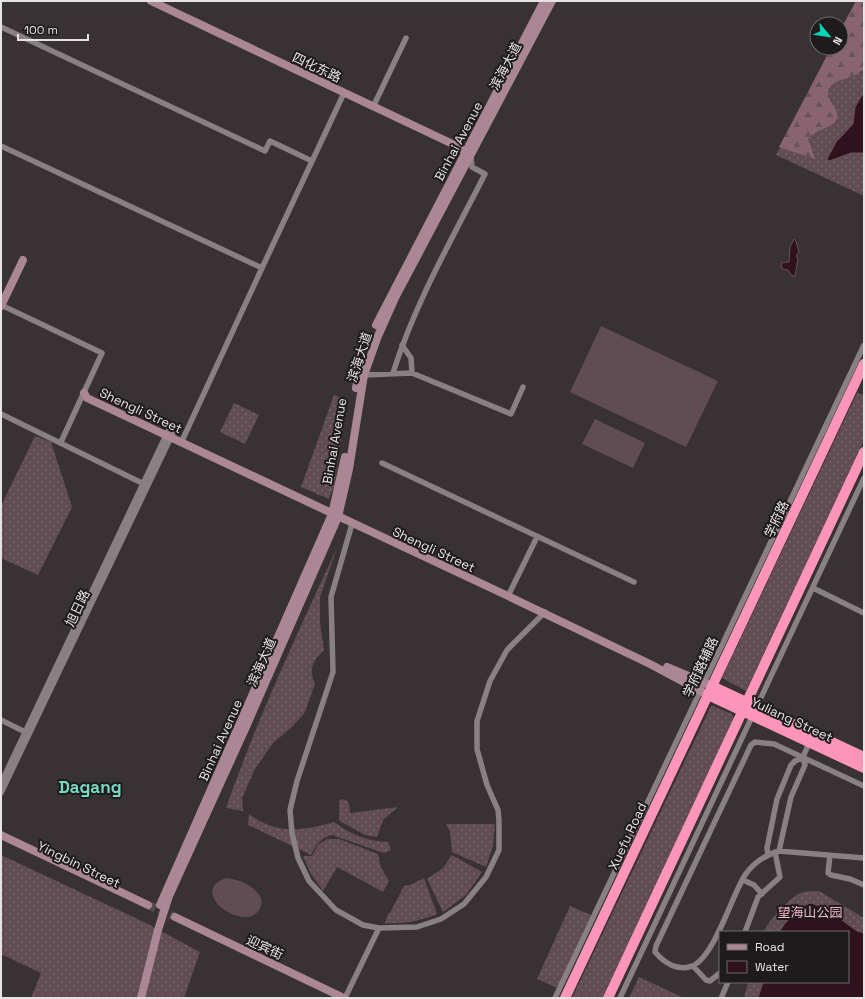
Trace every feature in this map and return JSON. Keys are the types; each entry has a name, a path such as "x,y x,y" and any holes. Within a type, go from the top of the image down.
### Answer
{"highway":[{"name":"学府路","path":"706,689 860,381 864,364"},
{"path":"608,998 750,708 864,452"},
{"name":"Yuliang Street","path":"706,689 750,708 812,738 864,768"},
{"name":"Xuefu Road","path":"565,998 706,689"},
{"name":"Yuliang Street","path":"812,738 864,757"}],"main road":[{"name":"四化东路","path":"151,1 468,154"},
{"name":"Binhai Avenue","path":"166,895 335,513 344,467 358,374 381,313 468,154 544,1"},
{"name":"滨海大道","path":"166,895 211,805 335,513 349,469 364,375 386,316 468,154 552,1"},
{"path":"1,298 22,259 1,306"},
{"name":"Shengli Street","path":"84,392 90,393 182,440 509,595"},
{"name":"Shengli Street","path":"335,513 352,524 546,612 706,689"},
{"name":"Yingbin Street","path":"1,835 147,907 1,840"},
{"path":"135,998 166,895"},
{"name":"迎宾街","path":"333,998 174,920 344,998"},
{"path":"141,998 155,929"}],"street":[{"path":"1,27 265,151 270,142 312,161"},
{"path":"373,107 406,38"},
{"path":"182,440 344,93"},
{"path":"1,146 262,268"},
{"path":"393,373 402,345 417,308 485,174 472,167 468,154"},
{"path":"1,306 102,352 61,442"},
{"path":"402,345 411,358 412,373"},
{"name":"学府路辅路","path":"555,998 706,689 864,345"},
{"path":"364,375 412,373 511,414 523,387"},
{"path":"1,414 61,442 146,485"},
{"name":"旭日路","path":"1,783 27,733 170,434"},
{"path":"382,463 537,538 634,582"},
{"path":"620,998 750,708 813,588 864,478"},
{"path":"352,524 331,597 333,672 290,810 292,833 298,858 309,881 336,910 363,925 379,928 417,927 441,919 464,904 486,877 498,850 498,810 487,785 477,749 477,721 490,681 507,650 546,612"},
{"path":"509,595 537,538"},
{"path":"813,588 864,613"},
{"path":"1,720 27,733"},
{"name":"旭日路","path":"1,793 27,733"},
{"path":"745,931 758,897 780,877 777,851 791,796 805,765 803,758 812,738"},
{"path":"864,786 774,744 755,742 751,745 656,946 655,952 661,959 674,966 684,968 693,966 704,956 714,940 743,880 753,865 768,854 777,851 864,858"},
{"path":"768,854 768,842 777,799 791,765 795,761 803,758"},
{"path":"830,855 828,873 831,875 850,878 864,885"},
{"path":"743,880 754,885 762,894"},
{"path":"344,998 379,928"},
{"path":"693,966 706,980 710,981 719,974"},
{"path":"722,996 728,983"}],"green space":[{"path":"856,1 864,1 864,196 776,155 827,56 849,56 848,16"},
{"path":"856,1 864,1 864,69 851,77 832,84 830,87 828,95 838,115 832,125 815,133 808,139 815,159 779,147 827,56 849,56 848,16"},
{"path":"601,326 718,381 686,447 570,392"},
{"path":"857,393 864,395 864,440 746,691 722,678"},
{"path":"334,395 347,400 334,486 329,499 301,487"},
{"path":"234,403 259,415 245,444 220,432"},
{"path":"595,419 645,443 633,468 582,444"},
{"path":"35,436 51,442 72,507 38,575 1,558 1,506"},
{"path":"337,548 320,597 320,623 324,650 314,662 312,674 315,684 304,714 292,727 273,743 255,769 242,798 243,811 226,808 264,709"},
{"path":"711,706 732,714 734,720 602,998 572,998"},
{"path":"344,799 349,803 350,813 398,807 383,820 377,837 365,835 340,821 339,800"},
{"path":"249,814 259,821 280,828 290,829 311,828 334,822 360,836 388,842 391,850 384,853 332,835 319,842 311,855 248,825"},
{"path":"446,824 495,824 493,846 486,867 452,852 450,832"},
{"path":"327,839 339,839 378,854 381,868 389,881 383,892 337,867 323,891 311,874 303,856 312,856 318,845"},
{"path":"1,855 146,923 200,952 184,998 31,998 41,973 1,954"},
{"path":"452,855 482,872 466,895 443,912 427,879 443,868"},
{"path":"226,878 242,882 257,892 262,901 257,912 248,917 237,916 217,903 212,894 215,885"},
{"path":"424,878 437,914 412,922 385,923 388,914 404,886 410,885"},
{"name":"望海山公园","path":"809,891 819,891 864,918 864,998 744,998 748,983 849,983 849,931 764,931 775,915 787,903 799,894"},
{"path":"570,906 591,915 557,988 537,979"},
{"path":"639,977 684,998 629,998"}],"water":[{"path":"864,92 864,153 851,153 829,161 827,159 836,142 853,124 855,107"},
{"path":"794,239 799,252 796,256 798,259 795,276 792,276 788,270 782,269 781,263 789,262 790,247"},
{"name":"望海山公园","path":"811,903 827,909 857,931 864,933 864,998 758,998 763,983 849,983 849,931 780,931 793,914"}],"tunnel":[{"path":"148,905 175,917"}],"district":[{"name":"Dagang","path":"90,787"}]}
